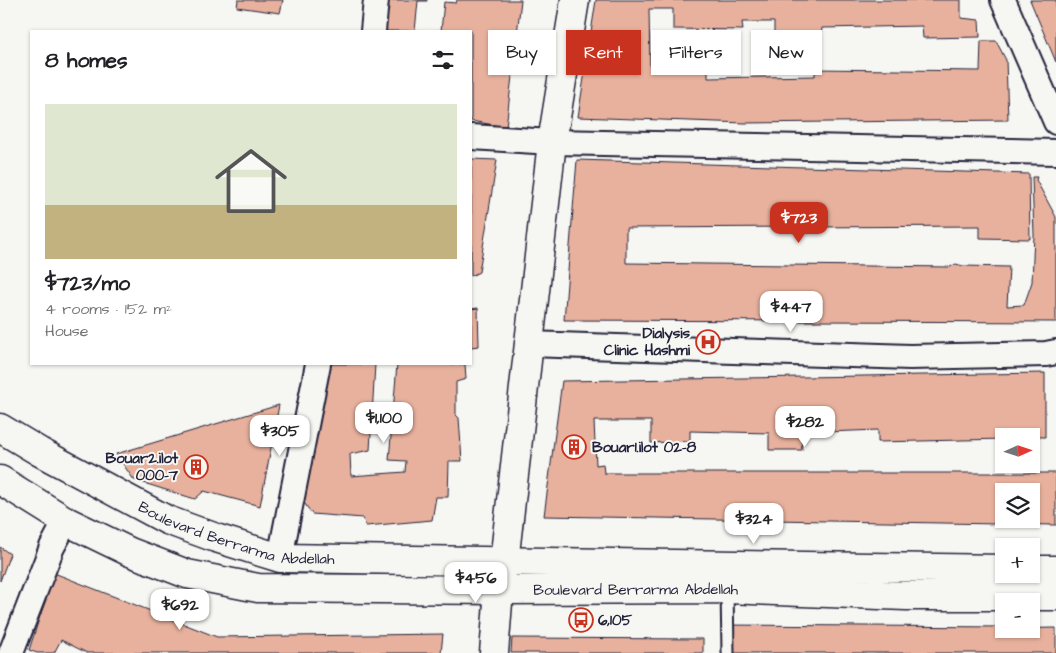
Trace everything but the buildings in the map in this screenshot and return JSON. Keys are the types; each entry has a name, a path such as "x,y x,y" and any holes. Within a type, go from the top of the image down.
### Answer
{"main road":[{"path":"494,653 499,590 504,562 552,142 575,0"},
{"name":"Boulevard Berrarma Abdellah","path":"0,428 40,452 167,520 280,558 995,569"},
{"name":"Boulevard Berrarma Abdellah","path":"0,480 66,521 130,552 187,574 258,588 499,590 727,588 906,596 1056,596"},
{"path":"1040,570 1056,570"}],"street":[{"path":"373,30 376,0"},
{"path":"1004,0 1056,122"},
{"path":"472,136 552,142 1056,152"},
{"path":"529,344 910,357 1046,354 1056,352"},
{"path":"280,558 318,365"},
{"path":"12,653 49,554 66,521"}],"lane":[{"path":"727,588 728,653"}],"place":[{"name":"Dialysis Clinic Hashmi","path":"708,342"},
{"name":"Bouar1.ilot 02-8","path":"574,447"},
{"name":"Bouar2.ilot 000-7","path":"196,467"},
{"name":"6,105","path":"581,620"}]}
